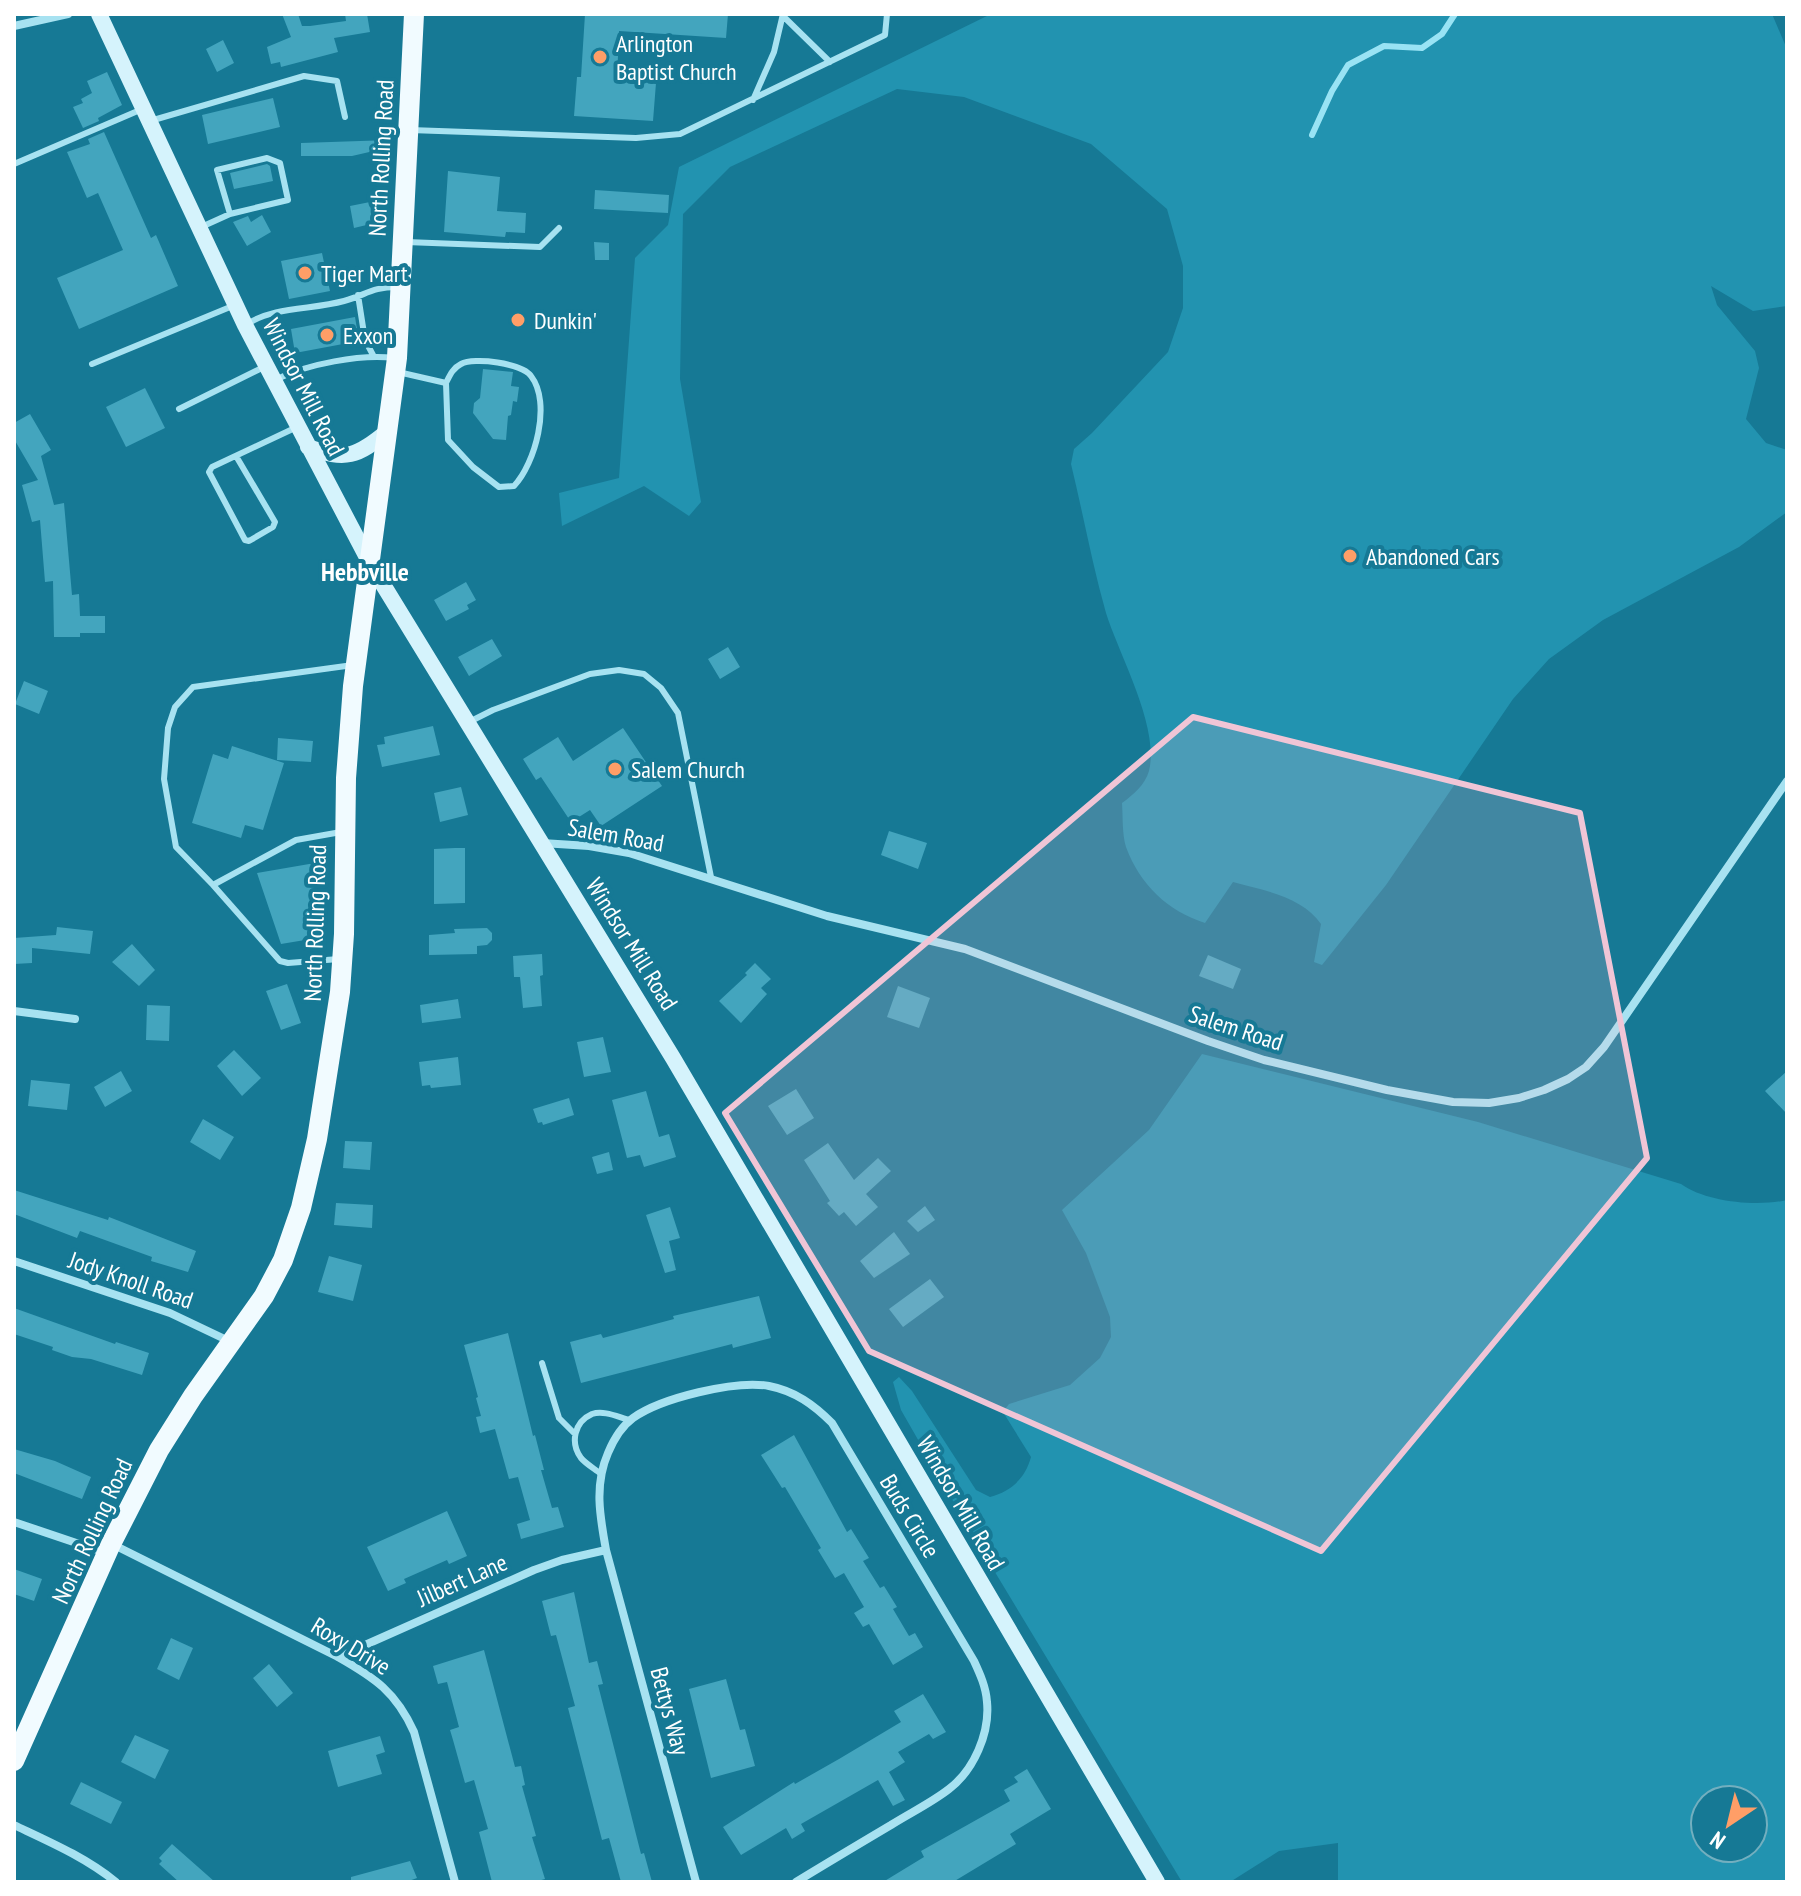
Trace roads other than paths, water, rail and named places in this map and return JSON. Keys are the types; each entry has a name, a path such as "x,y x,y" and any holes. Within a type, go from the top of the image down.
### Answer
{"main road":[{"name":"Windsor Mill Road","path":"99,14 235,305 371,565 810,1288 1157,1882"},
{"name":"North Rolling Road","path":"14,1761 109,1549 159,1450 264,1296 283,1260 301,1208 317,1139 330,1068 342,959 346,778 357,665 396,365 414,14"},
{"path":"308,447 332,456 349,456 366,450 388,431"}],"street":[{"path":"14,26 68,14"},
{"name":"Salem Road","path":"541,843 589,846 629,853 827,916 965,949 1148,1020 1264,1060 1387,1090 1453,1102 1489,1103 1519,1098 1568,1079 1586,1067 1604,1047 1787,781"},
{"path":"14,1011 75,1019"},
{"name":"Jody Knoll Road","path":"14,1261 170,1313 231,1343"},
{"name":"Buds Circle","path":"630,1420 665,1403 731,1385 772,1386 815,1406 832,1423 983,1681 987,1718 974,1760 962,1777 935,1799 796,1882"},
{"path":"606,1550 598,1496 601,1474 611,1446 630,1420"},
{"name":"Roxy Drive","path":"14,1522 109,1549 338,1657 386,1689 404,1709 414,1732 455,1882"},
{"name":"Jilbert Lane","path":"338,1657 534,1570 606,1550"},
{"name":"Bettys Way","path":"606,1550 696,1882"},
{"path":"14,1825 70,1851 116,1882"}],"lane":[{"path":"407,130 660,138 680,134 885,35 887,14"},
{"path":"753,100 774,52 783,15"},
{"path":"783,15 830,62"},
{"path":"14,164 147,115 304,76 337,81 345,117"},
{"path":"199,228 230,214 288,200 280,163 267,158 217,170 230,214"},
{"path":"403,242 540,247 559,228"},
{"path":"245,325 262,315 343,301 379,287 401,287"},
{"path":"358,295 365,340 373,355"},
{"path":"92,364 235,305"},
{"path":"179,409 270,373 373,355 446,383"},
{"path":"465,362 520,367 531,376 539,394 539,428 524,475 514,486 499,487 473,467 448,440 446,383 453,368 465,362"},
{"path":"236,456 275,522 273,527 249,541 245,540 209,472 212,467 297,427"},
{"path":"342,959 280,961 176,847 164,779 168,728 175,707 193,687 357,665"},
{"path":"468,722 590,674 619,670 644,674 661,688 678,713 711,877"},
{"path":"213,885 296,840 345,832"},
{"path":"542,1363 559,1418 574,1433 582,1458 601,1474"},
{"path":"574,1433 581,1422 593,1414 606,1413 630,1420"}],"waterway":[{"path":"1312,135 1348,65 1384,46 1422,48 1442,34 1455,14"}],"place":[{"name":"Arlington Baptist Church","path":"600,57"},
{"name":"Tiger Mart","path":"305,273"},
{"name":"Dunkin'","path":"518,320"},
{"name":"Exxon","path":"327,335"},
{"name":"Abandoned Cars","path":"1350,556"},
{"name":"Salem Church","path":"615,769"}],"district":[{"name":"Hebbville","path":"365,571"}]}
